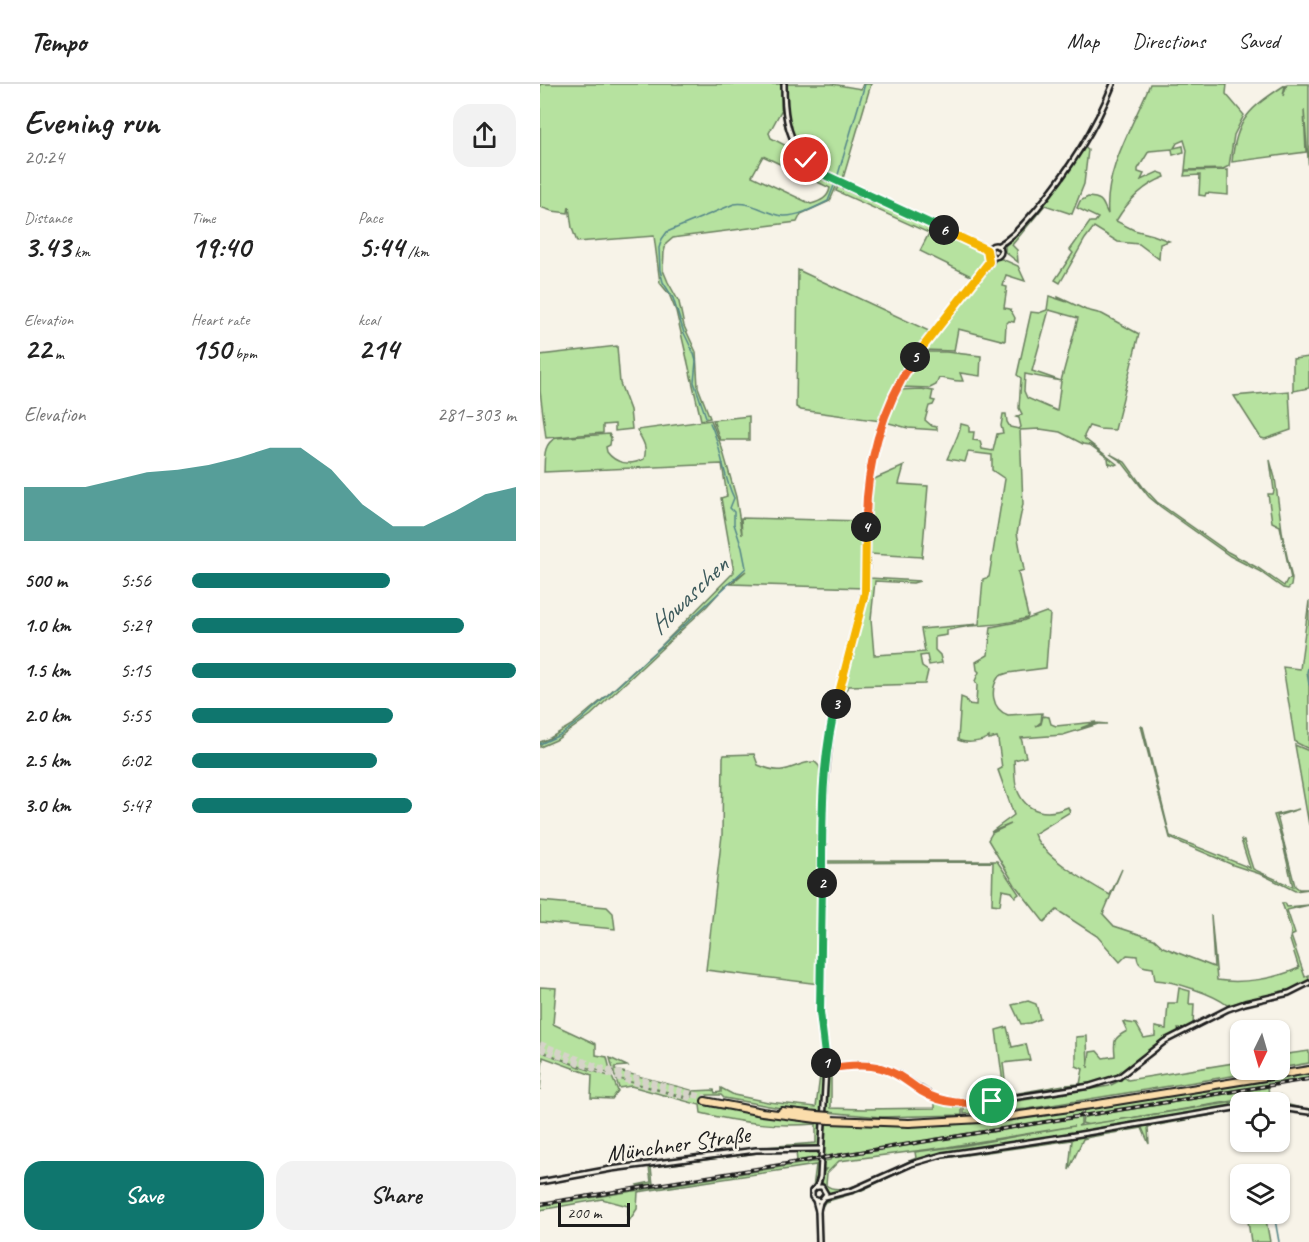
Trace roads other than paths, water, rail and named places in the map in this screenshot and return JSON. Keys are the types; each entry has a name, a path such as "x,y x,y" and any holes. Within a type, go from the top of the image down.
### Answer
{"highway":[{"path":"706,1100 830,1118 946,1118 1079,1105 1309,1068"}],"street":[{"path":"784,84 784,107 788,126 794,142 806,160 827,176 980,246 994,258"},
{"path":"820,1187 826,1068 820,1012 824,805 831,724 866,586 867,502 871,465 885,414 908,368 989,262 999,255 1005,242 1039,206 1072,164 1095,125 1113,84"},
{"path":"980,246 997,246 1005,242"},
{"path":"997,246 1001,250"},
{"path":"989,262 990,247"},
{"path":"826,1068 862,1065 879,1067 897,1074 934,1098 958,1104 1080,1088 1119,1077 1165,1041 1227,1010 1245,1003 1289,993 1309,983"},
{"path":"818,1211 825,1197 865,1186 904,1167 936,1156 1230,1109"},
{"path":"1290,1109 1309,1112"},
{"name":"Münchner Straße","path":"540,1182 610,1169 748,1151 780,1148 822,1149"},
{"path":"820,1187 826,1192 837,1194"},
{"path":"819,1242 818,1211 812,1192 820,1187"},
{"path":"825,1197 826,1192"},
{"path":"815,1200 821,1201"}],"waterway":[{"name":"Howaschen","path":"837,178 865,84"},
{"name":"Howaschen","path":"706,417 694,382 696,361 694,354 660,270 659,248 662,239 667,232 734,204 747,204 783,216 800,213 828,201 835,183"},
{"name":"Howaschen","path":"540,744 560,735 581,720 746,568 734,524 734,512 730,508 734,498 710,423"},
{"path":"1309,664 1307,672 1309,685"},
{"path":"1276,1224 1279,1242"}],"tunnel":[{"path":"540,1044 601,1068 706,1098"},
{"path":"540,1049 622,1079 693,1099"}],"railway":[{"path":"540,1204 1309,1079"}]}
